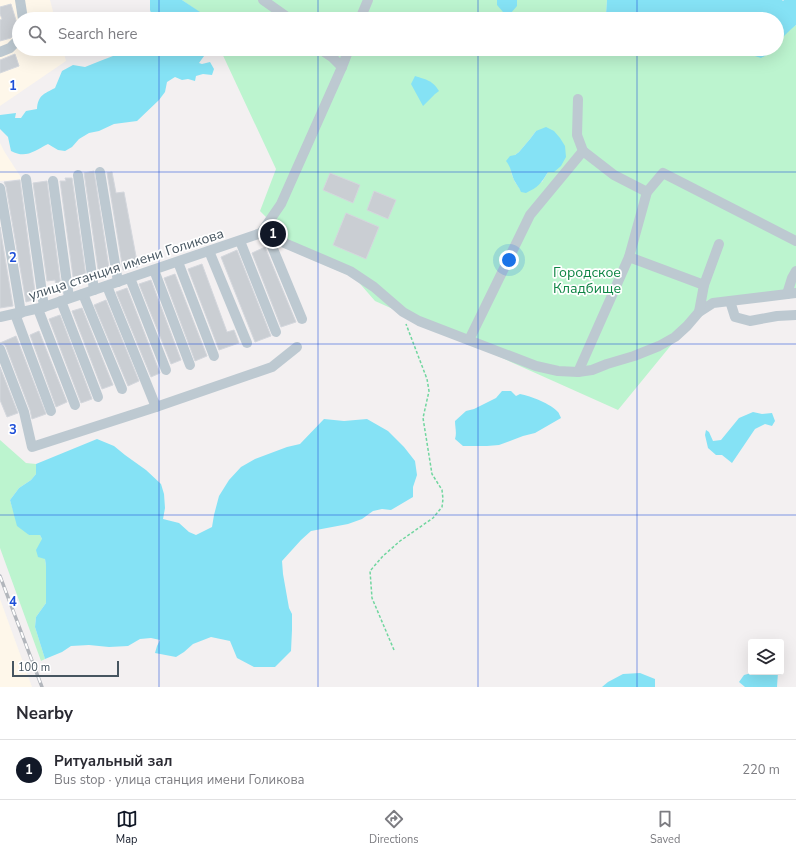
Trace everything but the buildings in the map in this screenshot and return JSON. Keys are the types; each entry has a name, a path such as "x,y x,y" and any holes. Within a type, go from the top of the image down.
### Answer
{"street":[{"path":"20,0 22,12"},
{"path":"263,0 280,12"},
{"path":"363,12 368,0"},
{"path":"0,52 12,46"},
{"path":"330,56 342,67"},
{"path":"261,234 282,204 346,56"},
{"path":"578,99 577,135 583,151 614,175 647,192"},
{"path":"469,340 530,215 583,151"},
{"path":"100,172 118,282"},
{"path":"578,372 630,257 647,192 663,173 796,241"},
{"path":"78,175 94,290"},
{"path":"26,179 41,308 75,405"},
{"path":"53,181 65,300 98,396"},
{"path":"0,188 18,314 51,411"},
{"path":"261,234 350,271 374,287 403,312 419,321 536,366 558,372 592,370 660,346 675,337 699,312 713,303 791,294 792,278 796,271"},
{"path":"261,234 271,244 302,319"},
{"name":"улица станция имени Голикова","path":"0,318 41,308 261,234"},
{"path":"240,241 276,332"},
{"path":"699,312 704,285 719,244"},
{"path":"209,251 247,343"},
{"path":"630,257 704,285"},
{"path":"178,262 214,356"},
{"path":"154,270 190,365"},
{"path":"130,278 166,370"},
{"path":"106,286 156,407"},
{"path":"82,294 122,389"},
{"path":"730,301 735,317 750,321 777,316 796,315"},
{"path":"0,349 24,412 32,447 156,407 272,367 297,347"}],"path":[{"path":"394,650 372,598 370,571 383,556 400,541 433,518 442,507 443,499 442,490 432,474 423,418 429,391 427,379 404,320 403,312"}],"shaded area":[{"path":"0,0 50,0 53,12 12,12 12,56 65,56 66,61 0,106"},
{"path":"0,143 4,151 22,179 0,181"},
{"path":"0,599 32,687 0,687"}],"green space":[{"path":"182,0 497,0 497,5 517,6 517,0 607,0 606,12 199,12"},
{"name":"Городское Кладбище","path":"796,25 796,289 708,300 618,410 375,301 355,278 264,239 271,222 260,211 276,169 223,56 784,56 784,35","holes":["536,131 548,172 542,182 520,189 512,175 510,165 515,155"]},
{"path":"0,440 26,463 36,464 36,474 31,480 19,488 10,500 13,510 29,535 40,535 42,539 46,566 46,603 36,617 35,627 45,659 41,661 0,548"}],"water":[{"path":"150,0 182,0 200,12 151,12"},
{"path":"497,0 517,0 517,6 512,12 503,12 497,5"},
{"path":"607,0 796,0 796,25 784,36 784,12 606,12"},
{"path":"113,56 204,56 199,63 202,64 210,62 214,69 212,75 203,74 196,76 195,81 188,79 182,80 175,77 167,82 165,92 159,100 137,121 114,124 99,131 89,133 65,151 58,150 48,144 26,154 11,151 8,137 0,129 0,115 16,113 15,118 21,118 26,111 37,109 40,98 55,88 62,71 73,65 85,67"},
{"path":"415,76 431,82 439,91 423,106 411,84"},
{"path":"546,127 554,131 560,138 565,146 566,157 561,166 554,172 548,172 536,187 526,193 521,192 506,161 510,156 519,152 536,131"},
{"path":"502,391 511,391 516,396 520,394 551,406 558,412 561,418 535,433 499,445 463,446 455,439 455,421 466,411 474,409 496,398"},
{"path":"753,412 762,414 772,413 775,421 772,426 765,424 755,429 732,463 722,455 716,455 708,448 705,435 706,430 709,432 713,441 721,440 739,418"},
{"path":"324,419 344,421 367,419 388,431 415,461 417,475 413,487 413,497 391,510 382,509 373,511 362,519 348,524 311,531 282,561 289,608 292,614 291,651 275,667 254,667 237,658 230,641 211,637 193,644 176,657 155,653 160,640 151,638 140,639 128,646 71,646 62,652 45,659 35,627 36,617 46,603 45,559 38,557 36,550 42,539 40,535 29,535 17,526 10,500 19,488 31,480 36,474 36,464 97,439 114,446 146,470 161,484 164,494 165,508 163,519 179,523 189,532 196,535 212,527 219,496 229,480 241,467 255,459 287,447 300,444"},
{"path":"640,673 655,679 655,687 602,687 623,674"},
{"path":"744,675 778,675 777,687 745,687 739,682"}],"railway":[{"path":"0,576 42,687"}],"place":[{"name":"Ритуальный зал","path":"273,234"}]}
